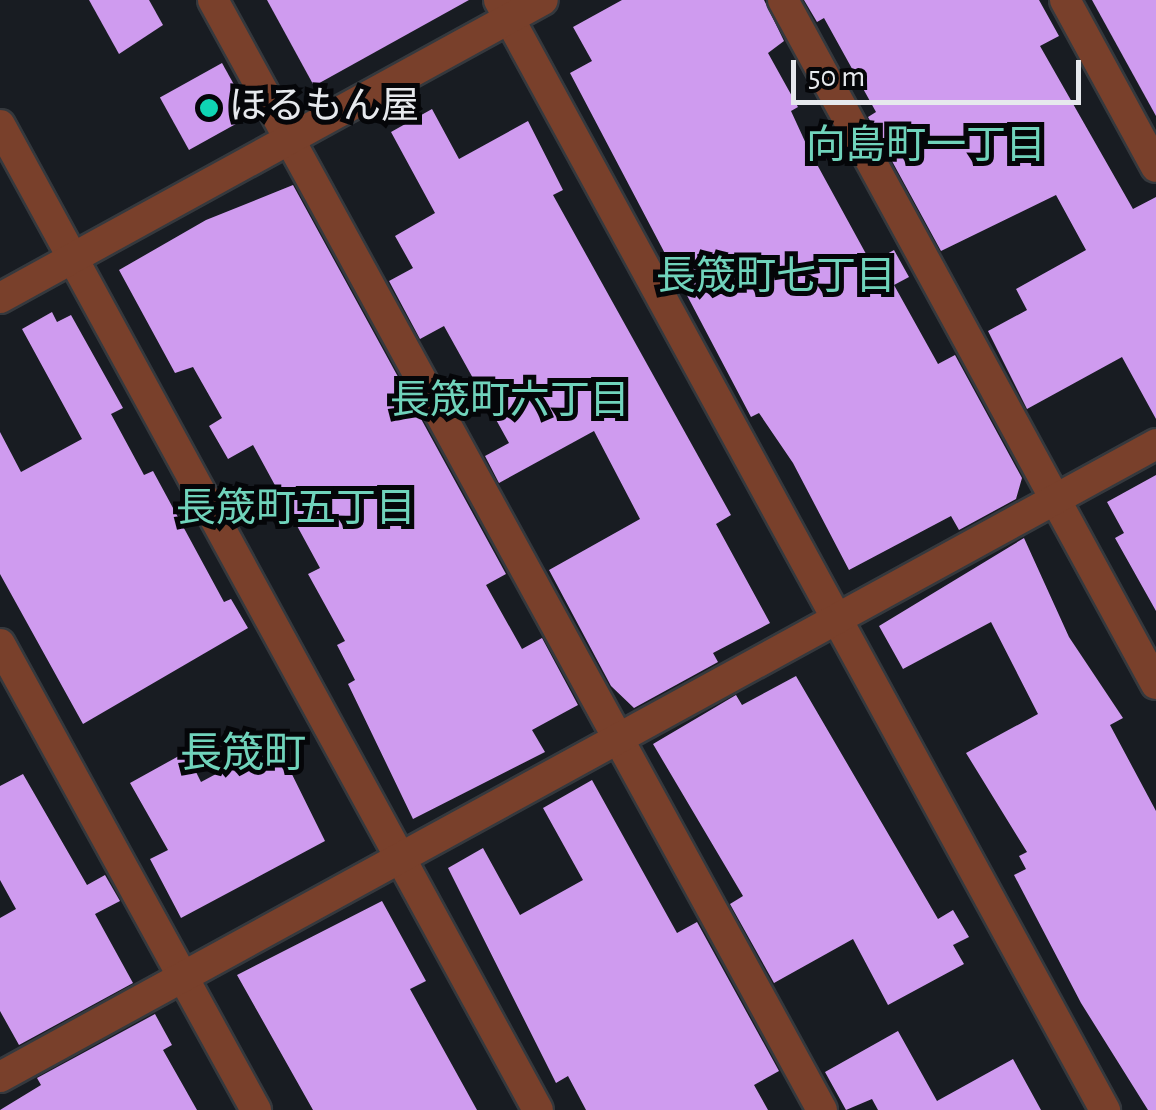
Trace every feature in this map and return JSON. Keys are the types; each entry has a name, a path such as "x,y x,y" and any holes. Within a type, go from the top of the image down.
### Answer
{"street":[{"path":"213,0 822,1110"},
{"path":"0,298 288,140 504,9 543,0"},
{"path":"783,0 1156,684"},
{"path":"1065,0 1156,167"},
{"path":"504,9 1105,1110"},
{"path":"0,125 538,1110"},
{"path":"0,1077 1156,444"},
{"path":"0,644 256,1110"}],"building":[{"path":"89,0 149,0 163,25 119,54"},
{"path":"267,0 469,0 314,86"},
{"path":"622,0 764,0 784,41 768,53 798,107 791,111 808,148 871,263 894,250 909,277 894,285 938,364 955,355 1022,478 1016,499 959,530 951,516 849,570 793,463 759,413 751,417 570,73 592,61 573,27"},
{"path":"804,0 1039,0 1059,36 1040,46 1133,209 1156,197 1156,419 1122,357 1027,409 988,331 1027,310 1016,289 1086,250 1056,195 941,251 868,117 876,112 824,18 817,22"},
{"path":"1092,0 1156,0 1156,116"},
{"path":"222,63 251,115 189,150 160,97"},
{"path":"432,109 459,159 528,121 563,190 553,195 731,515 716,524 770,623 713,653 718,662 634,708 611,686 549,570 640,519 594,431 499,483 485,456 509,443 444,326 420,339 389,281 413,268 395,236 435,213 391,132"},
{"path":"293,185 506,574 486,585 522,649 542,638 578,705 532,730 545,752 413,819 348,684 355,680 337,645 345,641 308,574 320,568 253,445 228,459 209,426 222,418 193,367 175,373 119,270 206,220"},
{"path":"52,312 57,322 71,315 123,408 111,414 144,475 153,471 224,602 231,599 248,628 83,724 0,574 0,432 21,472 82,439 22,329"},
{"path":"1156,475 1156,611 1115,538 1124,533 1107,502"},
{"path":"1024,538 1069,637 1123,718 1110,725 1156,811 1156,1110 1148,1110 1081,1003 1014,875 1026,869 1019,856 1027,852 966,753 1038,714 991,622 903,669 879,626"},
{"path":"796,676 938,919 953,910 969,937 953,945 964,964 888,1005 853,939 774,983 730,904 743,896 653,744 736,695 742,705"},
{"path":"276,742 325,841 181,918 150,859 168,850 130,783 186,752 201,782"},
{"path":"23,774 87,885 105,875 120,901 95,914 133,983 19,1045 0,1011 0,918 16,909 0,880 0,786"},
{"path":"592,780 677,933 697,922 779,1071 754,1085 768,1110 586,1110 568,1076 556,1083 448,868 483,848 520,915 583,880 543,808"},
{"path":"382,901 426,981 410,989 477,1110 313,1110 237,975"},
{"path":"155,1014 172,1045 163,1050 197,1110 0,1110 41,1085 37,1078"},
{"path":"898,1031 937,1101 1013,1059 1041,1110 878,1110 872,1099 846,1110 825,1072"}],"place":[{"name":"ほるもん屋","path":"209,108"}],"district":[{"name":"向島町一丁目","path":"926,146"},
{"name":"長筬町七丁目","path":"776,277"},
{"name":"長筬町六丁目","path":"510,401"},
{"name":"長筬町五丁目","path":"296,509"},
{"name":"長筬町","path":"243,754"}]}
